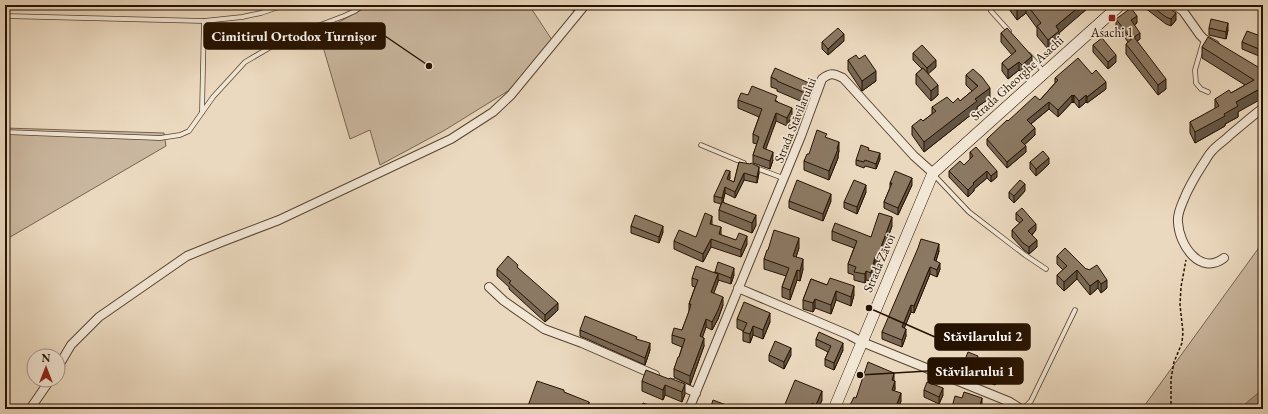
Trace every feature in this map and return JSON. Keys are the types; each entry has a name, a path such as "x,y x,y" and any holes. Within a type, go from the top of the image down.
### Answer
{"street":[{"name":"Strada Gheorghe Asachi","path":"933,173 1120,5"},
{"path":"1175,5 1183,11 1204,39 1224,50"},
{"path":"66,354 72,345 99,317 187,256 279,220 444,142 493,112 511,95 585,6"},
{"name":"Strada Stăvilarului","path":"689,409 801,136 822,79 828,74 834,74 843,78 914,156 933,173"},
{"path":"1224,258 1211,264 1195,259 1184,244 1180,234 1178,222 1179,212 1193,180 1211,152 1263,108"},
{"name":"Strada Zăvoi","path":"834,409 933,173"},
{"path":"490,288 504,301 544,329 582,343 696,393"},
{"path":"738,288 849,334 862,342 1010,402 1022,409"},
{"path":"30,409 44,388"}],"lane":[{"path":"5,16 204,21 242,17 261,13 284,5"},
{"path":"5,132 160,138 180,135 189,131 213,97 245,62 286,38 344,16 355,11 362,5"},
{"path":"568,5 574,8 585,6"},
{"path":"991,11 1011,33"},
{"path":"202,112 204,21"},
{"path":"1204,39 1195,70 1196,83 1201,89 1208,92"},
{"path":"1025,50 1045,72"},
{"path":"701,145 783,178"},
{"path":"933,173 969,212 1046,269"},
{"path":"1022,409 1031,401 1075,310"}],"path":[{"path":"1171,409 1171,379 1174,362 1182,344 1183,332 1180,305 1181,287 1186,256 1189,252"}],"shaded area":[{"path":"370,5 529,5 552,40 508,91 445,130 380,165 370,130 350,139 319,33"},
{"path":"5,128 164,133 166,146 5,240"},
{"path":"1263,242 1263,409 1142,409"},
{"path":"1263,389 1263,407 1260,409 1239,409"}],"building":[{"path":"1013,5 1024,5 1017,10"},
{"path":"1027,5 1081,5 1056,26 1059,31 1048,40 1037,26 1041,23"},
{"path":"1150,5 1165,5 1176,13 1171,19"},
{"path":"1131,8 1137,16 1131,20 1140,33 1131,39 1116,19"},
{"path":"1211,19 1228,23 1226,32 1209,28"},
{"path":"838,28 844,34 828,49 822,42"},
{"path":"1007,28 1032,56 1022,65 1019,62 1008,70 1002,63 1016,51 1001,33"},
{"path":"1247,31 1263,37 1259,49 1242,42"},
{"path":"1134,37 1166,79 1158,85 1126,44"},
{"path":"1208,37 1263,70 1263,87 1236,102 1238,106 1224,114 1225,116 1195,132 1190,122 1219,106 1215,99 1229,90 1231,93 1254,80 1202,47"},
{"path":"1102,38 1116,55 1108,62 1093,45"},
{"path":"922,45 936,60 927,68 913,53"},
{"path":"856,55 859,59 865,55 876,71 862,81 848,60"},
{"path":"1078,58 1092,74 1096,70 1106,82 1087,97 1086,95 1079,101 1074,95 1072,95 1058,110 1049,102 1027,120 1035,128 1021,141 1026,146 1007,162 987,139 1035,96 1040,100 1058,80 1055,78"},
{"path":"775,68 809,83 805,93 771,77"},
{"path":"923,68 938,85 931,91 916,74"},
{"path":"973,69 982,77 990,88 975,99 977,101 924,142 912,126 921,119 923,121 936,111 932,107 947,97 953,103 958,98 960,101 978,86 966,75"},
{"path":"752,86 777,96 775,101 792,108 787,118 776,113 763,148 773,152 770,161 753,155 759,137 753,134 762,109 738,100 741,93 748,95"},
{"path":"817,130 827,134 825,137 839,142 838,149 829,171 804,161 807,154 809,154"},
{"path":"861,145 869,148 868,150 880,153 876,164 865,160 864,162 856,160"},
{"path":"976,147 997,171 991,176 987,171 973,183 974,184 968,190 949,171 960,161 964,165 973,156 970,152"},
{"path":"1043,151 1049,158 1036,169 1030,162"},
{"path":"739,162 751,163 759,167 757,177 744,173 735,192 725,187 722,198 714,196 726,170 730,171 727,179 734,182"},
{"path":"895,171 912,178 898,208 884,202"},
{"path":"797,180 831,194 823,214 789,201"},
{"path":"854,180 866,185 857,207 844,202"},
{"path":"1020,180 1025,184 1014,196 1009,192"},
{"path":"722,202 756,215 752,223 719,210"},
{"path":"1022,208 1036,224 1028,231 1037,240 1029,247 1023,243 1012,230 1023,220 1016,213"},
{"path":"705,213 712,216 710,224 721,227 719,234 736,240 739,233 747,236 741,250 711,239 703,254 674,241 679,230 696,237"},
{"path":"879,213 892,217 877,258 875,257 871,273 866,271 865,274 854,272 856,267 848,264 857,241 832,231 835,223 871,237"},
{"path":"635,215 663,226 659,237 631,226"},
{"path":"774,230 799,238 793,256 803,259 800,271 797,270 790,290 782,287 789,268 764,259"},
{"path":"921,239 939,244 934,260 940,263 937,270 930,267 914,306 911,305 902,327 906,329 902,340 882,332"},
{"path":"1065,248 1086,269 1089,270 1097,265 1107,280 1101,284 1098,280 1090,286 1077,270 1064,282 1057,275 1067,266 1057,256"},
{"path":"508,256 518,265 517,267 558,303 545,315 509,283 511,281 497,269"},
{"path":"718,262 734,268 731,278 715,272"},
{"path":"696,266 718,274 711,292 723,297 712,322 706,319 700,336 704,338 690,376 674,369 685,339 672,335 674,328 682,330 689,311 691,304 689,304 698,280 692,278"},
{"path":"830,278 854,286 851,297 836,291 831,305 815,299 813,303 803,300 811,279 827,285"},
{"path":"744,302 770,313 763,330 753,326 750,334 743,332 747,323 737,319"},
{"path":"585,316 637,337 636,339 650,343 645,358 580,330"},
{"path":"819,332 843,343 834,363 825,359 831,346 816,339"},
{"path":"775,341 791,348 784,362 769,355"},
{"path":"968,352 978,356 977,359 1000,368 995,379 962,367"},
{"path":"868,362 894,373 892,380 895,381 892,390 901,393 896,407 890,405 889,409 848,409 854,397 856,398"},
{"path":"646,370 685,384 682,392 665,385 663,390 642,381"},
{"path":"795,380 822,391 816,405 812,403 810,409 783,409"},
{"path":"537,381 564,390 564,392 589,402 587,409 580,409 576,407 576,409 538,409 528,406"},
{"path":"927,382 943,388 939,397 924,390"},
{"path":"964,392 982,398 979,409 958,409 952,407 955,396 962,398"},
{"path":"713,400 734,408 734,409 710,409"},
{"path":"643,403 661,409 641,409"}],"place":[{"name":"Asachi 1","path":"1112,18"},
{"name":"Cimitirul Ortodox Turnișor","path":"429,66"},
{"name":"Stăvilarului 2","path":"869,308"},
{"name":"Stăvilarului 1","path":"860,375"}]}
